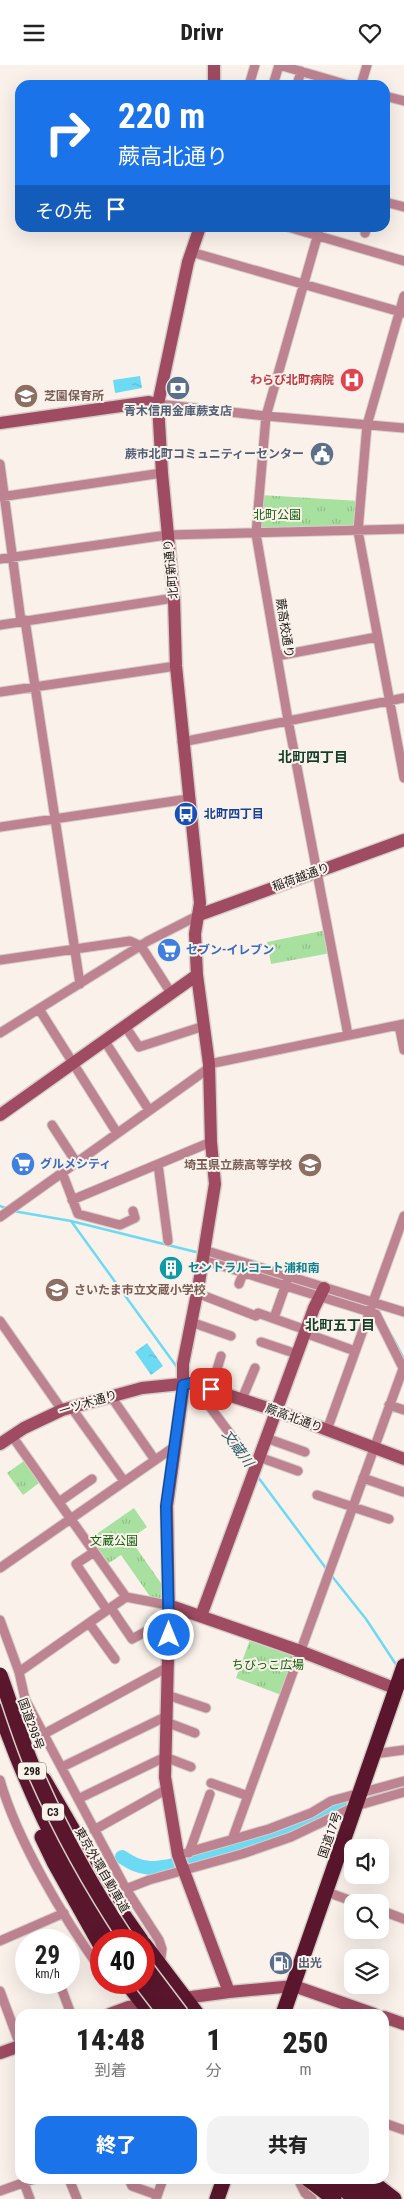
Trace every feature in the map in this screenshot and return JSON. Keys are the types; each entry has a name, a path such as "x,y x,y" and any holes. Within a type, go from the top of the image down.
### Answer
{"highway":[{"name":"東京外環自動車道","path":"0,1675 31,1763 62,1831 120,1929"},
{"name":"国道17号","path":"285,2009 402,1677"},
{"name":"国道298号","path":"0,1684 18,1751"},
{"name":"C3","path":"0,1711 36,1802 84,1894 105,1929"},
{"name":"国道298号","path":"0,1721 18,1751 67,1857"},
{"path":"18,1751 61,1807 115,1903 133,1929"},
{"path":"18,1751 28,1806 54,1862 91,1929"},
{"path":"155,1960 193,2009"},
{"path":"155,1980 177,2009"},
{"path":"138,1994 148,2009"},
{"path":"143,1994 160,2009"},
{"path":"217,2199 222,2184"},
{"path":"314,2184 334,2199"},
{"path":"336,2184 356,2199"},
{"path":"358,2184 386,2198"},
{"path":"373,2184 386,2198"}],"street":[{"path":"214,65 214,80"},
{"path":"250,80 255,65"},
{"path":"274,80 279,65 331,80"},
{"path":"362,80 367,65"},
{"path":"298,80 301,71"},
{"path":"390,97 404,101"},
{"path":"390,203 404,207"},
{"name":"北町新通り","path":"198,232 192,252 158,404 167,535 174,597 176,666 182,742 200,903 194,934 197,975 209,1066 211,1142 215,1184 191,1322 186,1380 166,1506 169,1619 167,1719 164,1757 167,1789 183,1854 185,1870 229,1992"},
{"path":"319,232 404,261"},
{"name":"蕨高校通り","path":"319,232 266,416 256,534 288,720 348,1035"},
{"path":"192,252 402,312"},
{"path":"404,296 402,312 367,425 358,531 404,778"},
{"path":"0,423 149,402 266,416 404,428"},
{"path":"0,464 2,497 14,557 35,687 80,984"},
{"path":"2,497 162,473"},
{"path":"0,559 167,535 404,529"},
{"path":"0,625 174,597"},
{"path":"277,656 377,637"},
{"path":"0,692 176,666"},
{"path":"182,742 404,698"},
{"path":"0,827 188,799"},
{"name":"稲荷越通り","path":"199,915 404,840"},
{"path":"0,1033 141,946 199,915"},
{"path":"0,960 128,941 141,946 171,993"},
{"path":"0,1115 197,975"},
{"path":"39,1009 116,1133"},
{"path":"3,1215 209,1066 402,1025 404,1050"},
{"path":"125,1026 139,1047 204,1026"},
{"path":"104,1040 149,1110"},
{"path":"52,1125 76,1162"},
{"path":"72,1200 211,1142"},
{"path":"158,1164 168,1241"},
{"path":"62,1172 78,1214 120,1225 135,1218 133,1211"},
{"path":"327,1430 404,1216"},
{"path":"203,1255 371,1307 404,1312"},
{"path":"239,1284 245,1268"},
{"path":"274,1318 287,1281"},
{"path":"201,1616 297,1354 322,1292"},
{"path":"197,1293 274,1318 355,1351"},
{"path":"232,1840 362,1478 404,1368 371,1307"},
{"path":"191,1322 231,1336"},
{"path":"2,1326 124,1481"},
{"path":"261,1342 297,1354"},
{"path":"211,1389 221,1356"},
{"path":"242,1399 254,1368"},
{"path":"186,1380 255,1467 298,1471"},
{"name":"蕨高北通り","path":"186,1380 277,1411 404,1459"},
{"name":"一ツ木通り","path":"0,1444 24,1428 67,1408 110,1395 186,1380"},
{"path":"110,1395 155,1460"},
{"path":"389,1405 404,1410"},
{"path":"12,1436 126,1597 168,1605 201,1616 300,1651 389,1686 402,1677"},
{"path":"266,1438 305,1452"},
{"path":"0,1568 174,1447"},
{"path":"362,1478 403,1492"},
{"path":"58,1502 92,1479"},
{"path":"317,1495 389,1519"},
{"path":"94,1551 76,1564 132,1639 169,1619"},
{"path":"19,1672 126,1597"},
{"path":"0,1620 19,1672 24,1699 126,1889 159,1940 162,1949 160,1968"},
{"path":"89,1623 115,1659"},
{"path":"42,1735 168,1667"},
{"path":"167,1695 206,1708"},
{"path":"62,1767 167,1719 195,1733"},
{"path":"374,1754 404,1750"},
{"path":"78,1799 164,1757 191,1767"},
{"path":"0,1780 23,1837 64,1913 90,1953"},
{"path":"126,1889 149,1880 242,1854 291,1837 358,1800 404,1781"},
{"path":"212,1783 248,1796"},
{"path":"94,1830 167,1789"},
{"path":"183,1854 269,1829 311,1813 331,1801 358,1800 404,1791"},
{"path":"183,1854 210,1794"},
{"path":"0,1809 9,1803"},
{"path":"327,1892 344,1898"},
{"path":"0,1941 64,1913"},
{"path":"389,1914 404,1919"},
{"path":"124,2009 129,2007 148,2009 184,1997 294,1986 360,2009"},
{"path":"0,1991 15,2032"},
{"path":"64,1994 69,2009"},
{"path":"389,2019 404,2024"},
{"path":"0,2053 15,2047"},
{"path":"389,2125 404,2130"},
{"path":"0,2191 21,2184"},
{"path":"24,2184 30,2199"},
{"path":"71,2184 77,2199"},
{"path":"131,2184 132,2186 157,2197 161,2184"},
{"path":"300,2184 305,2193 312,2199"},
{"path":"384,2184 386,2198"}],"green space":[{"name":"北町公園","path":"260,495 360,501 358,531 256,534"},
{"path":"326,930 331,953 271,964 267,942"},
{"path":"28,1458 43,1480 23,1495 7,1473"},
{"name":"文蔵公園","path":"134,1508 147,1527 130,1539 163,1586 164,1599 161,1601 151,1598 121,1555 106,1565 88,1540"},
{"name":"ちびっこ広場","path":"252,1634 300,1651 284,1696 236,1678"}],"water":[{"path":"140,376 142,388 115,393 113,380"},
{"path":"147,1343 163,1366 151,1375 135,1352"}],"waterway":[{"path":"0,1206 8,1209"},
{"path":"13,1211 71,1221 200,1253"},
{"name":"文蔵川","path":"71,1221 179,1370"},
{"path":"227,1262 317,1291"},
{"path":"392,1336 404,1359"},
{"name":"文蔵川","path":"258,1477 328,1571"},
{"name":"文蔵川","path":"331,1575 366,1619 397,1666"},
{"path":"375,1794 404,1786"},
{"path":"122,1857 135,1864 150,1868 178,1864 274,1833 341,1805"}],"place":[{"name":"わらび北町病院","path":"352,380"},
{"name":"青木信用金庫蕨支店","path":"178,388"},
{"name":"芝園保育所","path":"26,396"},
{"name":"蕨市北町コミュニティーセンター","path":"322,454"},
{"name":"北町四丁目","path":"186,814"},
{"name":"セブン-イレブン","path":"169,950"},
{"name":"グルメシティ","path":"23,1164"},
{"name":"埼玉県立蕨高等学校","path":"310,1165"},
{"name":"セントラルコート浦和南","path":"171,1268"},
{"name":"さいたま市立文蔵小学校","path":"57,1290"},
{"name":"出光","path":"281,1963"}],"district":[{"name":"北町四丁目","path":"313,757"},
{"name":"北町五丁目","path":"340,1325"}],"route":[{"path":"169,1635 166,1506 183,1385 192,1383 211,1389"}]}
